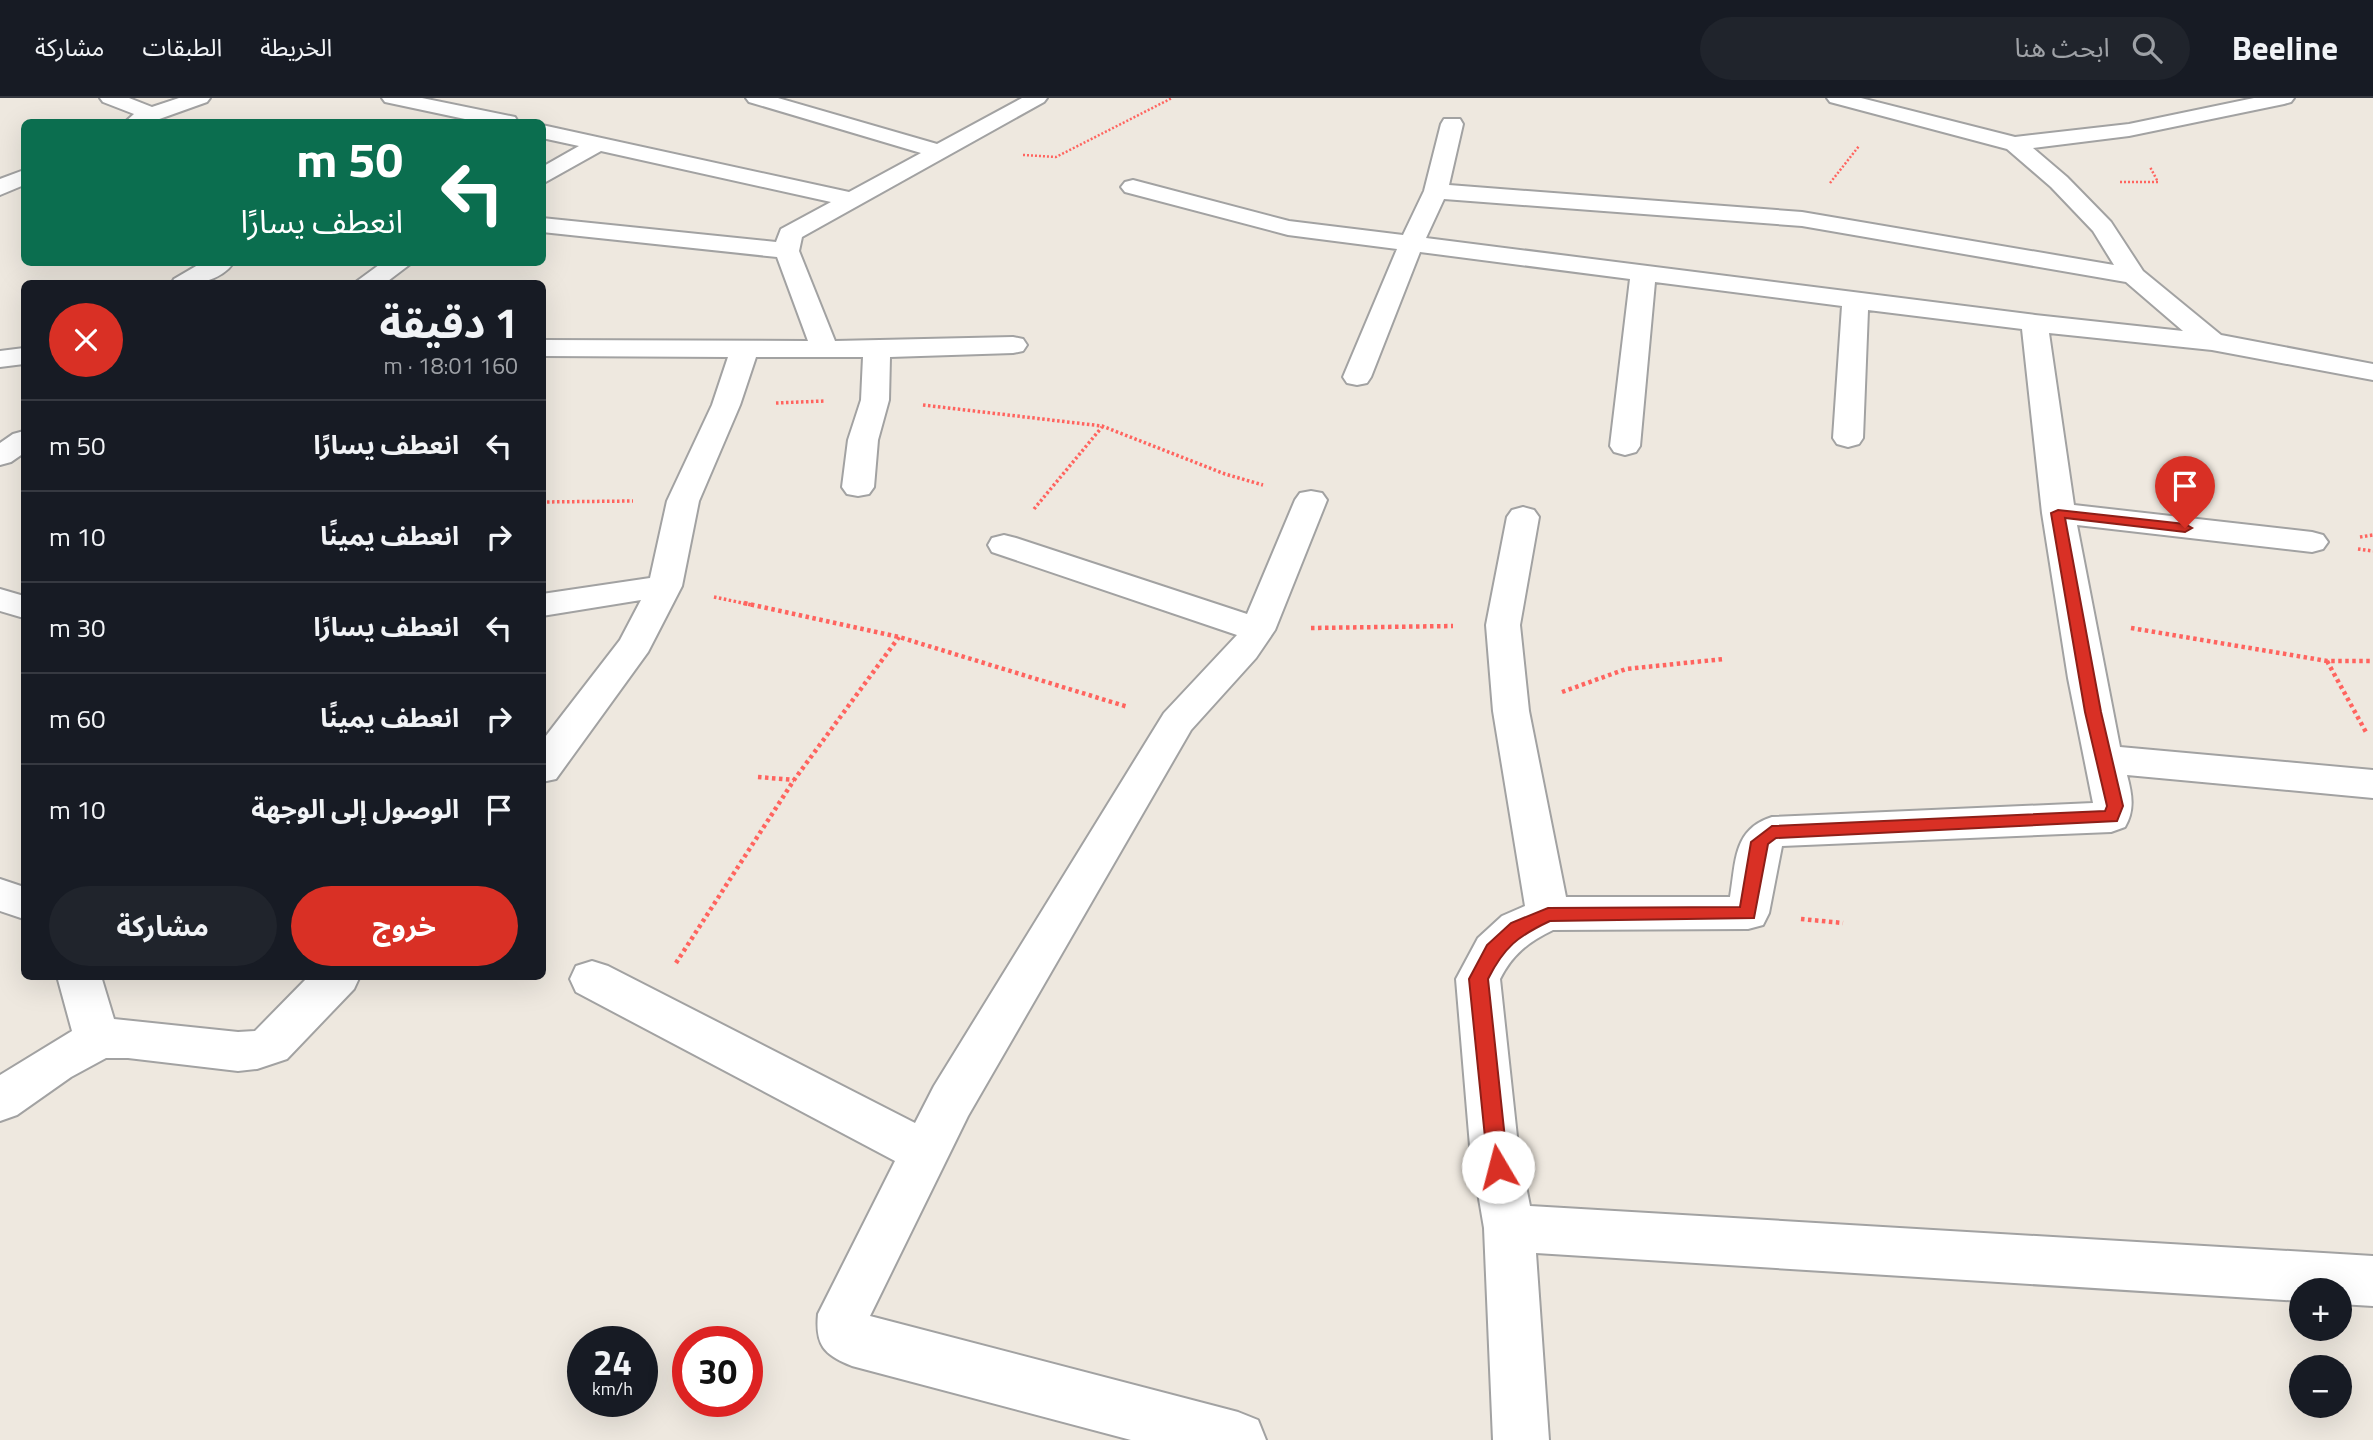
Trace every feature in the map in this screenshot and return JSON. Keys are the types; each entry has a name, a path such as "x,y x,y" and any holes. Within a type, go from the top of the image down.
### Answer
{"street":[{"path":"110,98 143,118 200,98"},
{"path":"392,98 493,119"},
{"path":"761,98 938,151"},
{"path":"824,348 787,251 788,237 796,229 854,200 1037,98"},
{"path":"1837,98 2015,144 2129,130 2284,98"},
{"path":"1357,377 1411,244 1436,191 1452,124"},
{"path":"546,132 854,200"},
{"path":"546,175 597,144"},
{"path":"2015,144 2059,183 2102,227 2134,276 2212,342"},
{"path":"0,188 21,178"},
{"path":"1133,187 1288,228 2035,323 2212,342 2373,372"},
{"path":"1436,191 1802,219 2134,276"},
{"path":"546,225 787,251"},
{"path":"190,280 215,266"},
{"path":"372,280 394,266"},
{"path":"1626,446 1643,274"},
{"path":"1848,438 1855,300"},
{"path":"1521,1440 1509,1228 1494,1146 1478,979 1493,950 1517,928 1548,914 1748,913 1760,842 1772,832 2111,817 2115,806 2102,759 2058,513 2035,323"},
{"path":"546,348 877,349 1013,345"},
{"path":"546,764 636,644 665,586 683,501 726,405 745,348"},
{"path":"858,487 863,440 875,400 877,349"},
{"path":"0,359 21,356"},
{"path":"0,456 21,442"},
{"path":"1238,1440 852,1340 843,1332 844,1314 951,1101 1177,722 1244,650 1258,630 1311,500"},
{"path":"2058,513 2312,542"},
{"path":"1524,517 1503,625 1511,711 1548,914"},
{"path":"1004,545 1258,630"},
{"path":"546,603 665,586"},
{"path":"0,600 21,606"},
{"path":"2102,759 2373,784"},
{"path":"0,895 21,902"},
{"path":"592,979 926,1153"},
{"path":"80,980 98,1042"},
{"path":"0,1100 80,1050 112,1038 184,1047 260,1052 271,1045 334,980"},
{"path":"1509,1228 2373,1282"}],"path":[{"path":"938,151 1056,157 1172,98"},
{"path":"1802,219 1885,112"},
{"path":"726,405 875,400 1102,426 1225,474"},
{"path":"1004,545 1102,426"},
{"path":"546,502 683,501"},
{"path":"665,586 899,638 1177,722"},
{"path":"2075,619 2327,662 2373,661"},
{"path":"1258,630 1503,625"},
{"path":"647,1007 794,780 899,638"},
{"path":"1511,711 1626,669 1724,659"},
{"path":"2327,662 2373,745"},
{"path":"758,777 794,780"}],"route":[{"path":"1498,1167 1478,979 1493,950 1517,928 1548,914 1748,913 1760,842 1772,832 2098,820 2111,817 2115,806 2102,759 2058,513 2185,528"}]}
